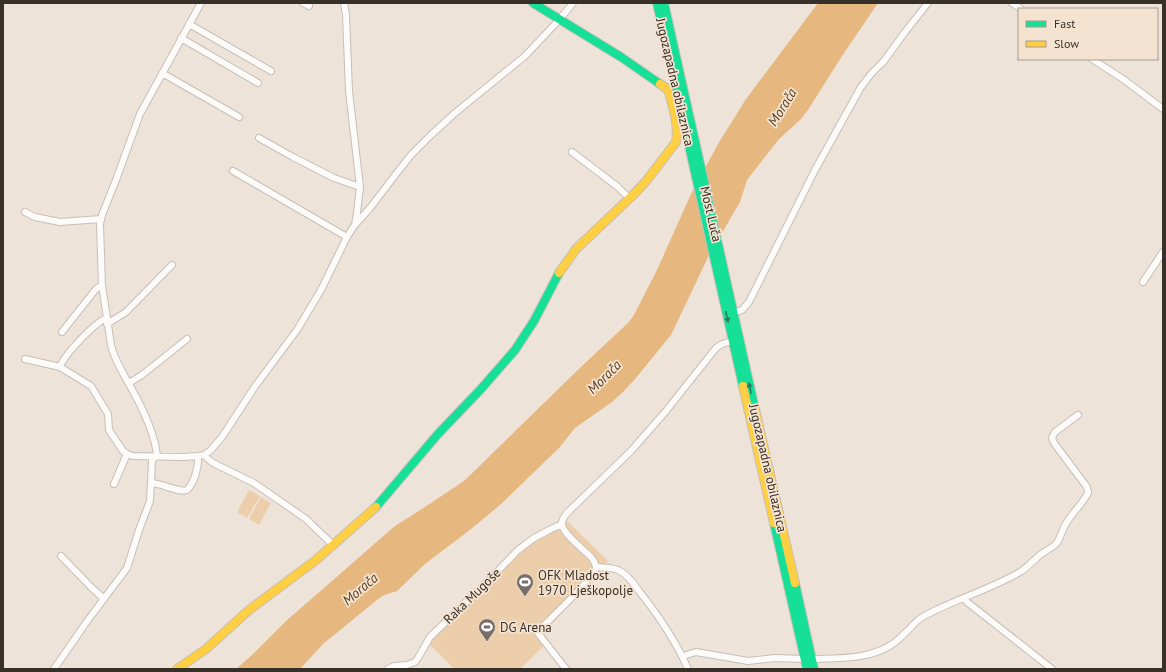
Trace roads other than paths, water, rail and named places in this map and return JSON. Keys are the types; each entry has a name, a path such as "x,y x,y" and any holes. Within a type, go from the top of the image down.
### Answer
{"main road":[{"path":"177,669 206,649 249,610 310,564 375,508 438,434 482,389 511,356 530,330 557,276 576,249 647,180 676,142 677,129 669,92 666,88 621,57 533,3"},
{"name":"Jugozapadna obilaznica","path":"657,3 696,161"},
{"name":"Jugozapadna obilaznica","path":"664,3 696,161"},
{"name":"Most Luča","path":"696,161 720,268"},
{"name":"Jugozapadna obilaznica","path":"720,268 734,313 808,659 807,669"},
{"name":"Jugozapadna obilaznica","path":"720,268 732,341 808,659 814,669"}],"street":[{"path":"157,456 155,441 129,383 113,354 109,340 102,285 101,219 140,114 201,3"},
{"path":"344,3 346,15 349,91 360,187 354,226"},
{"path":"25,358 60,367 89,383 94,388 108,414 109,430 123,451 127,454 133,456 201,455 210,450 222,437 256,385 297,330 321,290 346,237 396,174 423,142 455,113 525,56 573,3"},
{"path":"734,313 742,310 749,302 815,170 861,87 871,74 884,62 928,3"},
{"path":"189,24 271,72"},
{"path":"181,38 258,83"},
{"path":"1094,60 1123,79 1163,109"},
{"path":"162,74 239,117"},
{"path":"259,138 334,178 360,187"},
{"path":"572,152 629,198"},
{"path":"233,171 346,237"},
{"path":"25,212 35,217 60,222 101,219"},
{"path":"1143,282 1163,252"},
{"path":"60,367 69,352 94,326 101,320 107,321 126,312 172,265"},
{"path":"62,332 96,289 102,285"},
{"path":"129,383 142,375 186,340"},
{"path":"566,669 537,632 593,575 596,568 595,562 591,557 565,532 562,520 567,513 631,451 666,411 716,348 722,344 732,341"},
{"path":"682,656 696,652 748,661 775,658 835,659 878,651 885,649 923,617 1018,573 1042,554 1055,546 1066,524 1088,491 1087,487 1054,443 1052,438 1055,432 1078,415"},
{"path":"114,484 127,454"},
{"path":"201,455 215,464 254,483 300,514 333,545"},
{"path":"151,483 160,484 182,491 187,490 190,486 201,455"},
{"path":"54,669 124,573 130,562 149,504 151,493 152,460 157,456"},
{"name":"Raka Mugoše","path":"388,669 394,666 407,665 415,662 437,630 518,550 534,538 551,528 562,524"},
{"path":"61,556 104,599"},
{"path":"596,568 617,569 630,579 676,643 688,669"},
{"path":"964,598 1052,669"}],"water":[{"name":"Morača","path":"818,3 878,3 808,110 801,119 779,139 747,180 740,202 709,255 671,335 635,379 612,402 575,428 559,448 501,504 425,564 397,591 384,595 378,599 323,644 300,669 236,669 286,621 395,526 464,481 628,323 634,315 657,270 691,194 718,144 746,99"}],"place":[{"name":"OFK Mladost 1970 Lješkopolje","path":"525,597"},
{"name":"DG Arena","path":"487,642"}]}
